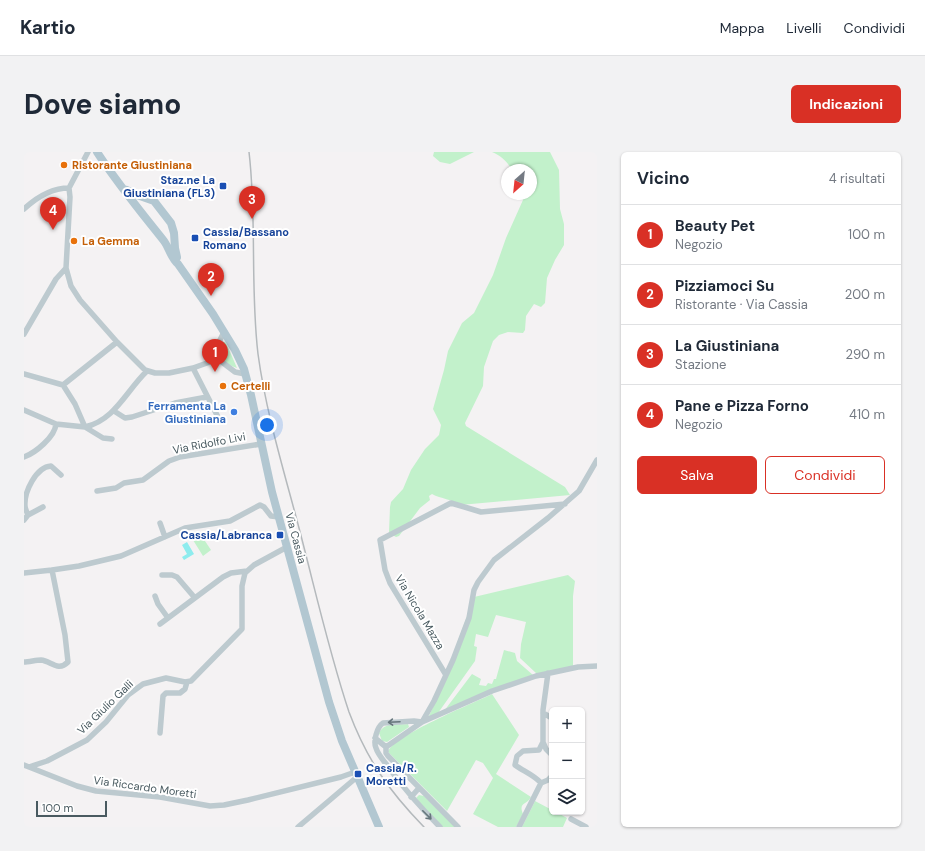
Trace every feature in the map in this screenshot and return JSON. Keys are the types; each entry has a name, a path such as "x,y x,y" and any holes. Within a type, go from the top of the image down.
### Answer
{"main road":[{"name":"Via Cassia","path":"97,152 120,186 140,209 169,248 173,258 224,332 239,357 251,395 261,444 279,517 329,702 340,738 379,827"},
{"name":"Via Cassia","path":"120,186 134,194 154,201 171,223 178,264"},
{"path":"140,209 140,202 146,198"},
{"path":"160,236 168,236 172,233 173,228"}],"street":[{"path":"88,152 70,188 66,268 68,278 76,294 117,342 138,364 147,371 162,373 193,368 218,360"},
{"path":"24,209 38,197 61,188 70,188"},
{"path":"24,334 56,279 66,268"},
{"path":"224,332 218,342 218,360 235,372 245,374"},
{"path":"63,385 117,342"},
{"path":"193,368 219,419"},
{"path":"24,410 56,424 85,426 98,422 114,411 132,387 147,371"},
{"path":"24,374 63,385 77,408 85,426 103,438 112,439"},
{"path":"114,411 123,417 128,418 175,403 207,397"},
{"path":"24,457 34,452 45,442 54,432 56,424"},
{"name":"Via Ridolfo Livi","path":"97,491 116,488 126,482 143,480 169,461 180,457 261,444"},
{"path":"422,722 446,675 469,618 474,590 484,573 498,556 565,504 583,486 597,460"},
{"path":"44,507 26,518 25,502 32,480 38,471 51,466 61,475"},
{"name":"Via Nicola Mazza","path":"446,675 396,594 385,570 380,540 451,503 481,512 565,504"},
{"path":"24,573 79,566 121,556 185,528 230,522 260,505 264,507 271,516 279,517"},
{"path":"160,523 165,537"},
{"path":"160,624 223,577 231,573 247,571 287,547"},
{"path":"24,662 41,660 58,666 64,665 68,662 65,635 52,570"},
{"path":"160,733 163,696 166,693 180,692 185,689 187,682 191,681 242,628 242,586 243,577 247,571"},
{"path":"162,574 172,575 177,578 195,598"},
{"path":"155,596 158,604 168,618"},
{"path":"386,746 422,722 492,691 548,673 597,666"},
{"path":"548,673 543,713 543,742 549,752"},
{"name":"Via Giulio Galli","path":"27,766 47,761 87,740 103,725 128,695 140,686 163,678 172,678 187,682"},
{"path":"543,713 549,716"},
{"path":"422,722 414,721 383,723 379,726 374,743 376,750 392,772 411,796 440,827"},
{"path":"375,738 386,746"},
{"path":"540,783 537,779 522,771 515,765 517,756 523,751 539,750 543,742"},
{"path":"386,746 386,753 399,768 458,827"},
{"name":"Via Riccardo Moretti","path":"27,766 77,786 96,791 160,797 210,806 248,800 356,774"},
{"path":"392,772 399,768"},
{"path":"298,827 356,774"},
{"path":"519,827 540,783 549,779"},
{"path":"411,796 420,788"},
{"path":"571,819 586,827"}],"green space":[{"path":"434,152 474,152 450,164 440,162 433,156"},
{"path":"492,152 550,152 559,170 560,209 564,224 564,245 547,278 545,303 541,307 534,304 526,316 525,330 523,333 508,332 499,335 493,341 484,367 483,386 465,423 466,426 565,487 570,495 460,505 454,501 432,494 429,496 430,500 420,508 399,536 396,537 389,533 391,502 403,489 411,470 425,449 439,435 441,425 433,409 448,351 462,323 474,313 493,275 506,238 523,200 537,200 537,164 508,164"},
{"path":"223,342 227,345 237,368 228,364 221,355 221,347"},
{"path":"201,535 211,550 203,556 193,540"},
{"path":"568,575 575,581 573,596 573,666 537,674 520,658 521,644 526,622 496,615 488,637 476,634 474,646 477,647 475,661 438,713 428,718 436,701 474,597"},
{"path":"504,650 515,653 517,661 533,675 444,711 472,674 481,679 479,685 486,686 488,683 492,684 494,679 496,679"},
{"path":"492,694 519,735 496,774 531,797 522,805 523,814 516,827 498,827 473,814 493,778 483,763 476,760 447,811 388,752 393,745 403,737"},
{"path":"408,724 409,727 387,742 382,741 379,733 384,727"},
{"path":"419,795 424,796 455,827 441,827 416,798"},
{"path":"535,801 549,808 549,815 562,815 567,818 563,827 522,827"}],"water":[{"path":"187,542 194,554 184,560 182,557 187,554 182,545"}],"railway":[{"path":"249,152 253,202 254,304 258,354 261,376 276,442 329,643 349,712 363,745 380,774 400,801 424,827"}],"place":[{"name":"Ristorante Giustiniana","path":"64,165"},
{"name":"Staz.ne La Giustiniana (FL3)","path":"223,186"},
{"name":"La Giustiniana","path":"252,219"},
{"name":"Pane e Pizza Forno","path":"53,230"},
{"name":"Cassia/Bassano Romano","path":"195,238"},
{"name":"La Gemma","path":"74,241"},
{"name":"Pizziamoci Su","path":"211,296"},
{"name":"Beauty Pet","path":"215,372"},
{"name":"Certelli","path":"223,386"},
{"name":"Ferramenta La Giustiniana","path":"234,412"},
{"name":"Cassia/Labranca","path":"280,535"},
{"name":"Cassia/R. Moretti","path":"358,774"}]}
